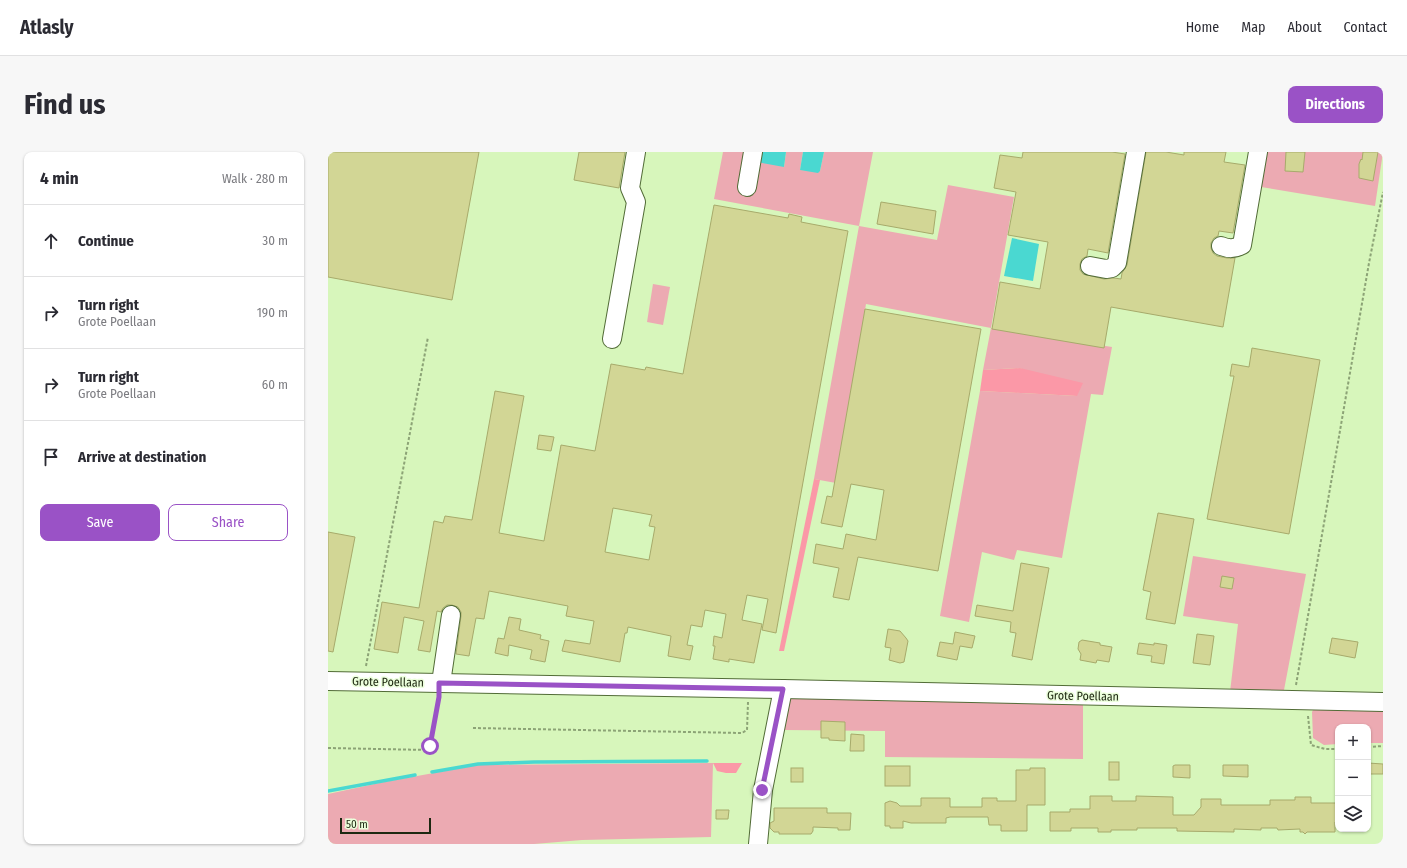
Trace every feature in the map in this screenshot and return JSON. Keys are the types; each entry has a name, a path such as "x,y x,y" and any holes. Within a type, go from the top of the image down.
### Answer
{"street":[{"path":"612,339 636,202 630,188 636,152"},
{"path":"747,187 753,152"},
{"path":"1090,266 1106,269 1112,268 1117,263 1136,152"},
{"path":"1221,246 1229,249 1235,249 1242,245 1258,152"},
{"path":"440,683 451,615"},
{"name":"Grote Poellaan","path":"328,681 749,688 1383,702"},
{"path":"758,844 762,790 783,689"}],"path":[{"path":"1335,749 1325,749 1311,745 1300,700 1369,263 1383,192"},
{"path":"363,682 428,337"},
{"path":"328,748 429,750 439,697 440,683"},
{"path":"473,728 742,733 747,730 749,688"},
{"path":"1371,747 1383,746"}],"shaded area":[{"path":"723,152 759,152 784,167 786,152 803,152 800,170 820,171 824,152 873,152 859,226 714,199"},
{"path":"1267,152 1383,152 1375,206 1261,187"},
{"path":"948,185 1014,197 991,328 866,304 836,483 814,479 859,226 937,240"},
{"path":"653,284 670,287 663,325 647,322"},
{"path":"991,328 1112,347 1103,395 1091,394 1062,558 1017,550 1014,560 982,552 969,622 940,616 980,391 1077,396 1020,368 983,370"},
{"path":"1020,368 1083,383 1077,396 980,391 983,370"},
{"path":"814,479 820,480 784,651 779,651"},
{"path":"1193,556 1306,574 1284,690 1230,692 1238,624 1183,616"},
{"path":"790,697 1083,703 1083,759 885,757 885,731 784,730"},
{"path":"1315,706 1383,707 1383,743 1371,743 1371,724 1335,724 1335,744 1324,745 1313,738 1312,712"},
{"path":"713,763 711,837 582,840 534,844 328,844 328,794 384,782 478,765"},
{"path":"713,763 742,763 736,773 726,773 717,771"}],"water":[{"path":"759,152 786,152 784,167 757,162"},
{"path":"803,152 824,152 820,171 818,173 800,170"},
{"path":"1012,238 1039,244 1033,281 1004,276"}],"building":[{"path":"328,152 479,152 452,300 328,277"},
{"path":"579,152 625,152 619,188 574,180"},
{"path":"1023,152 1112,152 1125,154 1108,253 1088,249 1087,256 1082,259 1080,264 1080,270 1083,274 1104,279 1121,279 1122,273 1127,265 1146,152 1166,152 1184,155 1184,152 1226,152 1224,162 1245,165 1233,233 1219,231 1218,236 1214,238 1211,243 1213,253 1217,256 1235,258 1223,327 1111,307 1104,348 992,329 1000,282 1040,289 1048,242 1008,235 1016,192 994,188 1000,155 1022,158"},
{"path":"1286,152 1305,152 1303,172 1285,171"},
{"path":"1363,152 1378,152 1373,181 1359,178 1359,164 1361,159 1362,160"},
{"path":"881,202 936,211 933,234 877,224"},
{"path":"714,205 788,218 789,214 802,217 801,222 848,231 776,633 762,630 768,599 747,595 742,620 762,624 754,663 729,659 729,662 713,659 715,646 713,646 714,636 722,638 726,614 705,610 702,627 691,625 687,645 693,646 690,660 668,656 671,636 628,627 627,633 625,633 620,662 562,651 565,640 590,644 594,621 566,616 568,606 489,591 484,619 476,618 469,656 456,654 461,612 458,607 452,605 447,605 441,612 437,611 430,652 418,650 424,621 404,617 398,653 374,649 382,602 419,608 434,521 443,523 445,516 472,520 495,391 524,396 499,533 544,541 561,445 595,451 611,364 645,370 646,367 683,374","holes":["613,508 652,515 649,526 655,527 649,560 605,552"]},
{"path":"865,309 981,329 938,571 858,557 849,600 833,597 839,568 813,563 816,544 843,549 846,534 876,540 884,490 851,484 842,527 821,523 827,496 832,497"},
{"path":"1252,348 1320,360 1289,534 1207,519 1234,376 1230,376 1232,364 1249,367"},
{"path":"539,435 554,437 551,451 537,449"},
{"path":"1158,513 1194,519 1175,624 1146,619 1151,592 1143,590"},
{"path":"328,532 355,537 333,652 328,651"},
{"path":"1021,563 1049,568 1032,660 1012,656 1016,633 1010,632 1011,622 975,616 977,605 1013,611"},
{"path":"1222,576 1234,578 1232,589 1220,587"},
{"path":"509,617 521,619 519,630 541,635 540,639 549,641 545,662 530,659 532,650 509,645 508,656 495,653 498,638 504,639"},
{"path":"888,629 900,631 908,641 904,662 900,663 889,660 891,648 885,647"},
{"path":"955,632 975,636 972,648 960,646 957,660 937,656 940,642 953,644"},
{"path":"1197,634 1214,636 1210,665 1193,663"},
{"path":"1332,638 1358,642 1355,658 1329,653"},
{"path":"1082,640 1112,647 1109,662 1097,660 1096,663 1080,660 1081,654 1078,649 1079,642"},
{"path":"1139,643 1167,645 1164,664 1151,662 1152,656 1137,654"},
{"path":"821,721 845,722 845,741 821,738"},
{"path":"851,734 864,735 864,751 850,751"},
{"path":"1109,762 1119,762 1119,780 1109,780"},
{"path":"1371,763 1383,764 1383,774 1371,774"},
{"path":"1190,765 1190,778 1173,777 1173,766"},
{"path":"1223,765 1248,765 1248,777 1223,776"},
{"path":"885,766 910,766 910,786 885,786"},
{"path":"791,768 803,768 803,782 791,782"},
{"path":"1030,768 1045,768 1045,805 1027,805 1027,831 1001,831 1001,825 989,825 988,817 950,817 946,818 946,823 911,823 903,821 903,828 890,828 890,826 885,826 885,803 890,801 897,803 900,806 921,806 921,798 950,798 950,807 982,807 982,798 997,798 997,801 1016,801 1016,770 1030,770"},
{"path":"1090,796 1112,796 1112,801 1136,801 1136,796 1173,797 1173,815 1194,815 1201,807 1201,799 1221,799 1221,805 1270,805 1270,800 1295,800 1295,797 1311,797 1311,803 1335,803 1335,832 1307,832 1305,834 1300,832 1300,829 1278,830 1277,828 1261,828 1261,830 1234,829 1234,832 1177,831 1177,828 1137,828 1137,830 1111,830 1111,832 1098,832 1098,828 1071,828 1071,831 1050,831 1050,812 1070,812 1070,809 1090,809"},
{"path":"774,808 827,808 827,813 851,813 850,830 813,827 811,834 779,834 779,832 774,832 770,828 770,823 774,821"},
{"path":"716,810 729,810 728,819 716,819"}],"waterway":[{"path":"432,772 478,764 534,762 707,761"},
{"path":"328,791 415,775"}],"route":[{"path":"430,746 439,697 439,683 783,689 762,790"}]}
